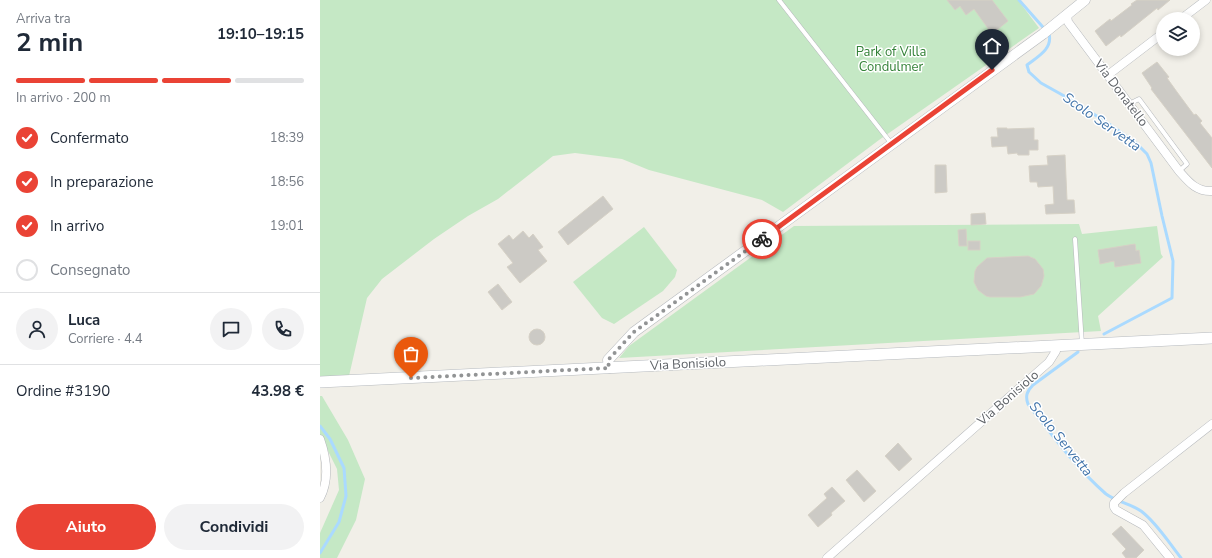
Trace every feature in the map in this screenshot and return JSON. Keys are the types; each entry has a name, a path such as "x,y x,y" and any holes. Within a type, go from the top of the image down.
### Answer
{"main road":[{"name":"Via Bonisiolo","path":"320,382 1212,338"}],"street":[{"path":"609,368 608,360 634,332 1046,31 1065,19 1085,0"},
{"path":"1190,12 1206,0"},
{"name":"Via Donatello","path":"1065,19 1190,184 1198,189 1212,191"},
{"path":"1108,75 1156,38"},
{"name":"Via Bonisiolo","path":"827,558 1049,362 1056,351 1056,345"},
{"path":"1170,558 1143,525 1116,510 1114,507 1117,500 1212,424"},
{"path":"320,439 326,461 327,472 325,488 320,498"}],"lane":[{"path":"779,0 892,144"},
{"path":"1075,239 1082,344"}],"green space":[{"name":"Park of Villa Condulmer","path":"320,0 1018,0 1039,28 879,140 783,212 762,200 649,170 622,159 575,153 553,156 498,199 468,216 434,239 382,279 367,298 349,376 320,378"},
{"path":"1079,224 1082,234 1157,226 1161,254 1163,257 1098,316 1101,331 619,358 629,346 794,226"},
{"path":"644,227 677,270 675,277 663,291 614,324 602,318 573,282"},
{"path":"320,396 322,396 348,440 365,479 356,520 337,558 320,558 320,533 339,490 337,469 320,435"}],"building":[{"path":"947,0 992,0 1008,21 992,34 974,9 966,15 960,6 955,10"},
{"path":"1137,0 1170,0 1158,10 1157,8 1121,37 1120,35 1106,46 1095,31 1110,19 1111,21"},
{"path":"1157,62 1169,77 1167,78 1194,115 1196,114 1202,121 1200,123 1212,138 1212,168 1151,89 1152,88 1142,73"},
{"path":"997,128 1034,128 1034,140 1038,140 1038,150 1029,150 1029,155 1018,155 1017,153 1008,154 1007,146 992,147 991,137 998,137"},
{"path":"1065,155 1067,200 1074,200 1075,213 1046,214 1045,205 1054,204 1053,186 1038,187 1037,182 1030,182 1029,166 1048,165 1047,156"},
{"path":"935,165 946,165 947,192 935,193"},
{"path":"603,196 613,209 568,245 558,232"},
{"path":"985,213 986,224 971,225 971,214"},
{"path":"966,229 967,246 959,246 958,230"},
{"path":"523,231 529,238 533,234 543,247 538,250 547,261 520,283 507,267 513,263 498,244 509,235 513,240"},
{"path":"968,241 980,241 980,250 968,250"},
{"path":"1135,244 1136,251 1139,250 1141,263 1115,267 1114,261 1100,264 1098,250"},
{"path":"1028,256 1035,259 1043,269 1044,276 1041,286 1034,294 1020,297 990,297 978,290 974,282 975,271 977,267 987,258"},
{"path":"498,284 512,302 502,310 488,292"},
{"path":"534,329 540,329 545,334 543,343 540,345 534,345 529,340 529,334"},
{"path":"898,443 912,459 899,471 885,456"},
{"path":"857,470 876,491 864,502 846,480"},
{"path":"832,487 845,501 818,527 808,515 827,498 824,494"},
{"path":"1121,526 1144,550 1136,558 1126,558 1122,553 1126,549 1112,534"}],"waterway":[{"name":"Scolo Servetta","path":"1019,0 1049,34 1050,39 1049,44 1043,52 1027,65 1029,72 1041,83 1075,102 1136,143 1147,154 1151,163 1173,261 1172,298 1104,334"},
{"name":"Scolo Servetta","path":"1078,352 1029,389 1027,394 1028,404 1065,451 1095,484 1110,497 1141,511 1147,516 1158,527 1181,558"},
{"path":"320,426 330,439 344,468 346,496 339,522 320,553"}],"way so far":[{"path":"411,378 609,368 608,360 634,332 762,239"}],"route":[{"path":"762,239 992,70"}]}
